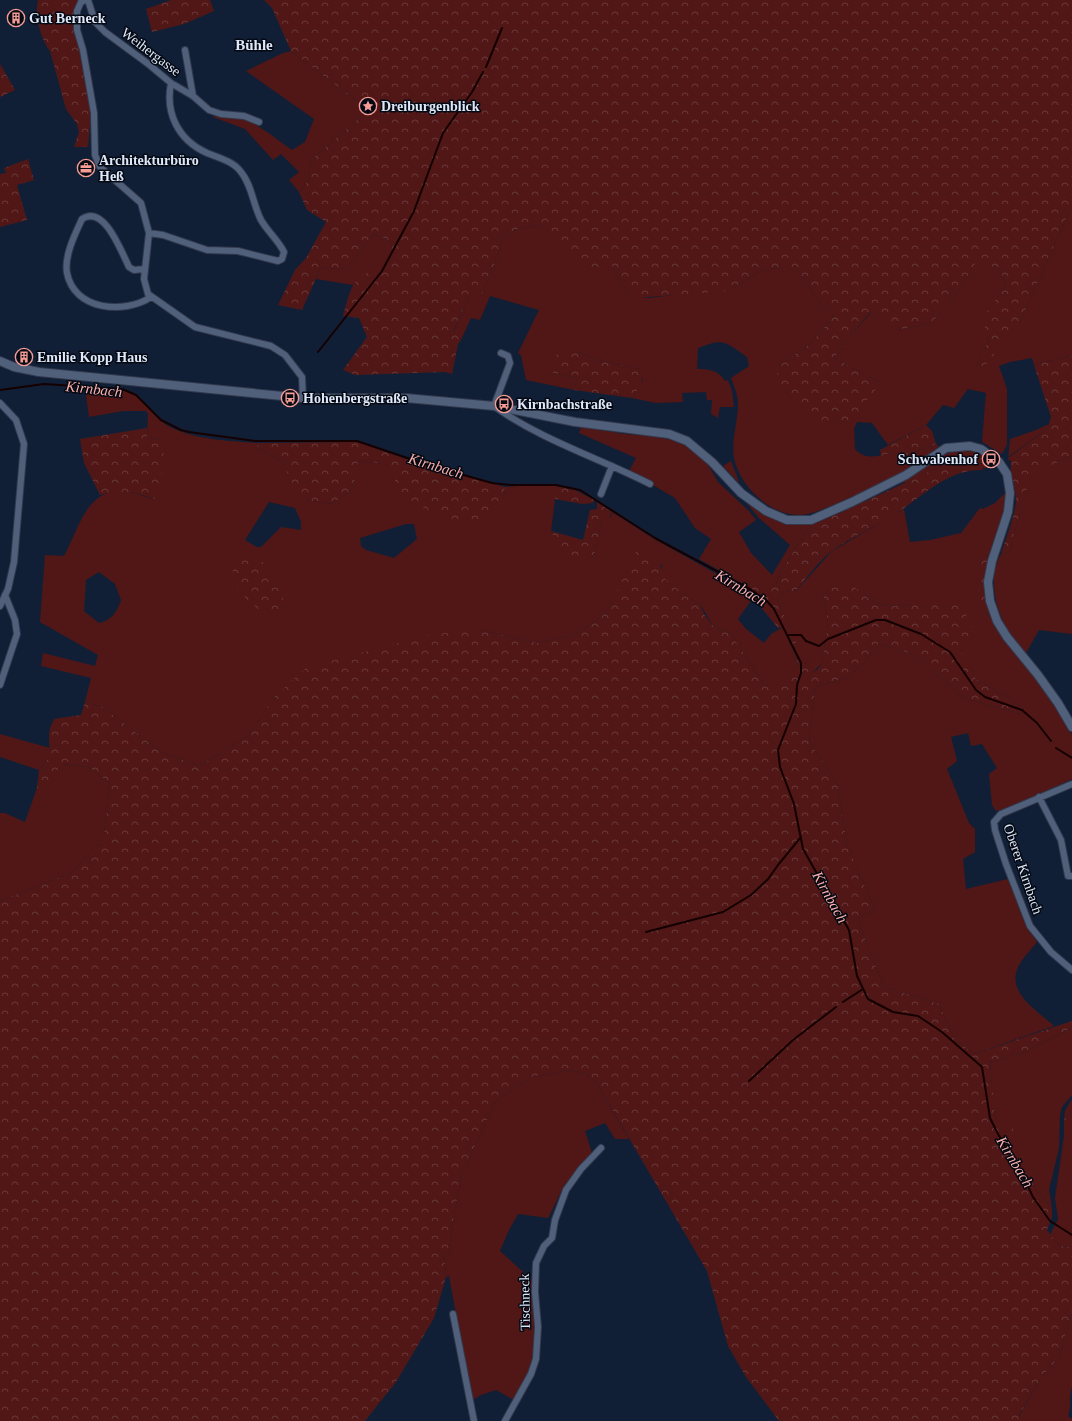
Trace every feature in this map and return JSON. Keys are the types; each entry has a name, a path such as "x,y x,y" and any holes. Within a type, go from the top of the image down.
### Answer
{"main road":[{"path":"0,361 14,367 56,374 304,398 406,398 494,406 575,422 657,432 687,441 708,458 741,493 766,511 787,520 811,520 852,502 906,475 946,448 970,446 989,453 999,462 1007,474 1010,492 1008,512 992,561 988,582 990,601 997,621 1007,637 1038,675 1058,703 1072,727"}],"street":[{"path":"85,0 81,2 77,11 77,30 94,113 95,155 100,167 140,203 149,233 144,279 151,297 195,327 271,346 285,355 302,377 304,398"},
{"name":"Weihergasse","path":"88,0 96,22 105,32 147,62 171,83 193,96 209,110 221,114 244,116 259,122"},
{"name":"Weihergasse","path":"185,50 193,96"},
{"path":"149,233 164,235 207,250 238,251 278,260 282,258 284,252 279,242 261,219 247,181 241,172 233,164 192,144 182,135 169,108 171,83"},
{"path":"144,269 134,270 129,267 105,223 97,217 86,216 82,219 67,265 70,283 78,294 94,304 115,308 143,302 151,297"},
{"path":"501,353 508,356 510,363 494,406 521,423 650,484"},
{"path":"0,403 16,420 24,444 14,562 5,595 0,606"},
{"path":"601,494 612,466"},
{"path":"0,685 17,634 15,620 5,595"},
{"name":"Oberer Kirnbach","path":"1072,784 1001,814 994,822 995,830 1006,864 1030,926 1051,952 1072,970"},
{"path":"1039,797 1061,840 1068,876 1072,876"},
{"name":"Tischneck","path":"505,1421 531,1374 536,1359 538,1327 535,1292 536,1263 544,1246 552,1238 555,1220 566,1190 581,1169 601,1148"},
{"path":"453,1314 474,1421"}],"green space":[{"path":"38,0 78,0 73,16 73,26 78,42 91,113 88,147 74,147 79,132 77,124 66,109 50,51 41,34 37,13"},
{"path":"171,0 210,0 214,11 184,24 152,32 146,9"},
{"path":"264,0 1072,0 1072,210 1069,212 1021,320 980,372 975,369 989,339 982,318 1006,286 1000,269 976,262 962,286 932,323 896,330 870,313 849,337 834,358 881,383 852,419 843,424 814,418 800,412 786,394 777,376 779,366 811,343 834,316 818,300 795,267 781,267 763,270 727,291 635,298 629,294 612,266 594,276 540,225 520,228 502,238 497,258 481,296 469,296 453,332 461,340 458,344 452,374 445,372 355,375 343,370 367,337 359,318 343,316 352,288 359,278 390,260 392,244 387,239 374,234 348,267 339,269 321,267 302,310 278,305 295,270 306,258 326,222 307,210 299,192 309,180 311,160 364,114 360,104 291,51 272,8"},
{"path":"291,51 360,104 364,114 311,160 309,180 299,192 289,180 299,172 281,154 273,160 245,129 213,117 222,114 232,115 243,119 254,124 292,150 305,142 314,119 246,71 283,53"},
{"path":"0,64 15,90 0,97"},
{"path":"28,159 34,180 17,185 27,220 0,227 0,174 6,173 4,168"},
{"path":"1072,210 1072,355 1034,365 1032,358 1010,362 999,366 1007,389 1007,445 1002,454 982,442 986,393 968,389 954,408 943,405 926,425 888,445 872,423 857,422 854,429 855,449 863,455 873,456 894,452 897,459 936,444 939,446 915,464 890,479 819,511 801,515 779,511 758,498 750,489 737,469 733,451 738,401 731,378 749,366 747,357 728,344 719,342 698,348 697,369 716,372 725,381 728,380 732,391 734,407 720,407 718,418 711,414 712,400 707,400 706,392 682,393 683,402 656,403 632,398 643,380 640,369 597,360 574,350 553,373 577,378 574,390 526,380 521,355 518,353 539,310 490,296 480,320 471,318 461,340 453,333 469,296 481,296 497,258 502,238 520,228 540,225 612,266 629,294 648,298 715,290 727,291 763,270 781,267 795,267 818,300 834,316 811,343 779,366 828,420 843,424 881,383 834,358 849,337 871,313 896,330 932,323 962,286 976,261 1000,269 1006,286 983,318 989,339 975,369 1021,320 1069,212"},
{"path":"374,234 387,239 392,244 390,260 377,271 362,276 353,285 316,279 321,267 339,269 348,267"},
{"path":"567,349 574,350 597,360 640,369 643,377 641,384 632,398 574,390 577,378 553,373 550,368 557,354"},
{"path":"1072,355 1072,456 1031,474 1009,552 1001,554 1016,506 1011,460 1008,458 1048,428 1051,417 1034,365"},
{"path":"85,388 116,389 131,393 143,402 162,422 180,431 191,435 213,439 258,443 257,447 282,461 300,499 332,504 353,489 357,461 379,463 503,499 505,487 531,485 555,486 551,531 593,561 602,520 611,517 612,512 654,539 731,582 751,595 753,598 738,619 746,629 764,643 771,634 783,627 799,667 774,687 766,687 731,634 713,626 700,604 688,598 662,577 662,565 637,552 607,612 579,633 537,643 481,630 274,697 248,736 199,766 161,752 103,707 85,702 91,678 41,666 43,653 95,666 98,655 40,622 45,555 64,556 83,516 97,499 105,494 116,491 126,491 155,499 163,440 147,438 148,414 146,411 123,411 89,417","holes":["269,502 295,508 301,522 301,530 281,527 261,547 257,547 245,540","406,524 414,524 417,539 394,558 366,550 361,546 360,538","99,572 115,584 121,600 116,612 111,618 104,622 99,623 84,611 86,580"]},
{"path":"1049,424 1048,428 1008,457 1010,439"},
{"path":"926,425 932,431 936,444 896,459 894,452 881,456 880,450"},
{"path":"581,427 625,434 654,436 676,441 686,445 696,452 708,465 718,482 749,511 756,520 739,532 751,553 772,575 790,545 759,518 744,500 745,499 768,515 784,522 792,524 811,524 780,573 776,585 767,593 733,578 699,559 711,539 695,528 675,498 629,471 636,458 579,433"},
{"path":"147,428 147,438 163,440 164,466 155,499 128,492 115,492 100,495 84,463 80,439"},
{"path":"357,442 427,466 505,487 503,499 484,524 442,517 395,493 395,469 379,463 358,461 353,489 332,504 299,499 282,461 257,447 258,443"},
{"path":"963,449 977,453 991,460 989,466 982,470 984,468 982,463 976,463 969,458 942,466 908,482 901,483 939,456"},
{"path":"1072,456 1072,634 1039,630 1026,653 1009,632 999,612 996,602 994,582 997,563 1001,554 1009,552 1031,473"},
{"path":"969,458 976,463 985,464 982,470 957,474 934,486 891,517 833,550 817,565 794,593 788,589 777,599 810,674 818,669 822,663 828,623 823,592 830,581 849,583 876,604 898,606 959,602 975,632 960,649 976,679 1024,709 1021,714 964,698 913,654 878,644 867,660 848,677 815,687 809,741 837,783 847,844 875,910 857,919 884,987 939,1004 954,1038 974,1054 1072,1021 1072,1028 1020,1054 990,1062 995,1115 999,1123 1012,1124 1015,1138 1008,1142 1033,1184 1052,1208 1052,1217 1047,1230 1059,1246 1072,1247 1072,1313 1059,1357 1041,1378 1019,1415 1019,1421 779,1421 746,1377 728,1346 707,1271 596,1082 585,1073 569,1070 531,1077 495,1102 461,1177 451,1232 449,1253 444,1254 446,1277 434,1318 396,1382 365,1421 0,1421 0,901 73,872 104,835 110,783 88,767 62,764 44,791 37,788 39,770 50,757 49,733 54,719 81,715 85,702 103,707 161,752 199,766 248,736 274,697 307,667 433,634 481,630 537,643 579,633 607,612 636,552 648,554 656,558 661,565 663,577 688,598 700,604 704,614 713,626 731,634 766,687 774,687 799,666 783,627 778,628 751,595 731,582 733,578 767,592 776,585 780,573 811,524 835,515 942,466"},
{"path":"731,461 739,482 739,483 723,466"},
{"path":"555,486 575,490 594,500 593,503 582,504 555,499"},
{"path":"1006,492 1004,510 989,555 982,556 980,563 979,584 982,613 990,616 996,627 1046,692 1064,720 1072,735 1072,779 1009,808 996,811 992,805 989,774 997,768 982,744 971,746 968,733 951,737 957,761 947,769 969,823 975,829 975,852 963,859 966,889 1008,879 1026,926 1037,942 1018,966 1015,979 1017,987 1026,1002 1054,1026 974,1054 954,1038 939,1004 884,987 857,919 875,910 847,844 837,783 809,741 815,687 848,677 867,660 878,644 913,654 964,698 1021,714 1024,709 976,679 966,663 960,649 959,603 898,606 876,604 862,593 823,592 828,623 822,663 810,675 777,599 788,589 794,593 832,551 904,509 910,542 930,540 961,533 980,508 983,509 995,503"},
{"path":"597,502 612,512 608,521 602,520 593,561 563,557 551,531 583,540 590,510 597,509"},
{"path":"246,554 261,560 282,590 283,603 276,611 261,612 246,599 235,585 233,571 237,563"},
{"path":"989,555 984,586 990,616 982,613 978,584 982,556"},
{"path":"0,734 50,748 50,757 39,770 0,757"},
{"path":"61,764 88,767 110,783 104,835 73,872 0,901 0,813 5,813 25,822 37,788 44,790"},
{"path":"1072,1028 1072,1095 1062,1107 1060,1115 1059,1148 1049,1190 1052,1208 1019,1163 998,1124 994,1108 990,1062 1020,1054"},
{"path":"569,1070 585,1073 596,1082 629,1139 615,1139 605,1123 585,1131 592,1153 563,1188 548,1218 518,1214 500,1251 533,1281 536,1332 532,1361 514,1400 496,1390 472,1400 449,1276 446,1277 444,1254 449,1253 451,1232 461,1177 495,1102 531,1077"},
{"path":"1072,1099 1072,1111 1064,1122 1065,1111"},
{"path":"1072,1111 1072,1247 1059,1246 1050,1235 1058,1219 1055,1198 1064,1136 1064,1122"},
{"path":"1072,1313 1072,1387 1068,1416 1072,1419 1072,1421 1019,1421 1019,1416 1041,1378 1059,1357"}],"waterway":[{"path":"486,67 502,28"},
{"path":"318,352 382,271 414,211 443,133 472,92 483,72"},
{"name":"Kirnbach","path":"0,390 44,384 122,389 136,395 161,420 181,430 189,432 255,441 357,441 428,465 492,483 510,485 556,485 580,490 655,538 750,589 766,600 774,609 801,663 801,673 797,685 796,704 778,750 780,767 794,804 803,849 849,930 857,976 868,999 893,1012 918,1016 942,1032 982,1067 990,1118 998,1134 1022,1174 1033,1197 1050,1221 1072,1235"},
{"path":"789,635 801,635 806,641 819,646 828,639 876,620 885,620 921,634 950,652 976,690 985,697 1022,710 1037,723 1051,741"},
{"path":"1056,748 1072,758"},
{"path":"646,932 723,912 751,895 768,879 801,837"},
{"path":"843,1002 863,989"},
{"path":"749,1081 793,1040 836,1007"}],"place":[{"name":"Gut Berneck","path":"16,18"},
{"name":"Dreiburgenblick","path":"368,106"},
{"name":"Architekturbüro Heß","path":"86,168"},
{"name":"Emilie Kopp Haus","path":"24,357"},
{"name":"Hohenbergstraße","path":"290,398"},
{"name":"Kirnbachstraße","path":"504,404"},
{"name":"Schwabenhof","path":"991,459"}],"district":[{"name":"Bühle","path":"254,45"}]}
